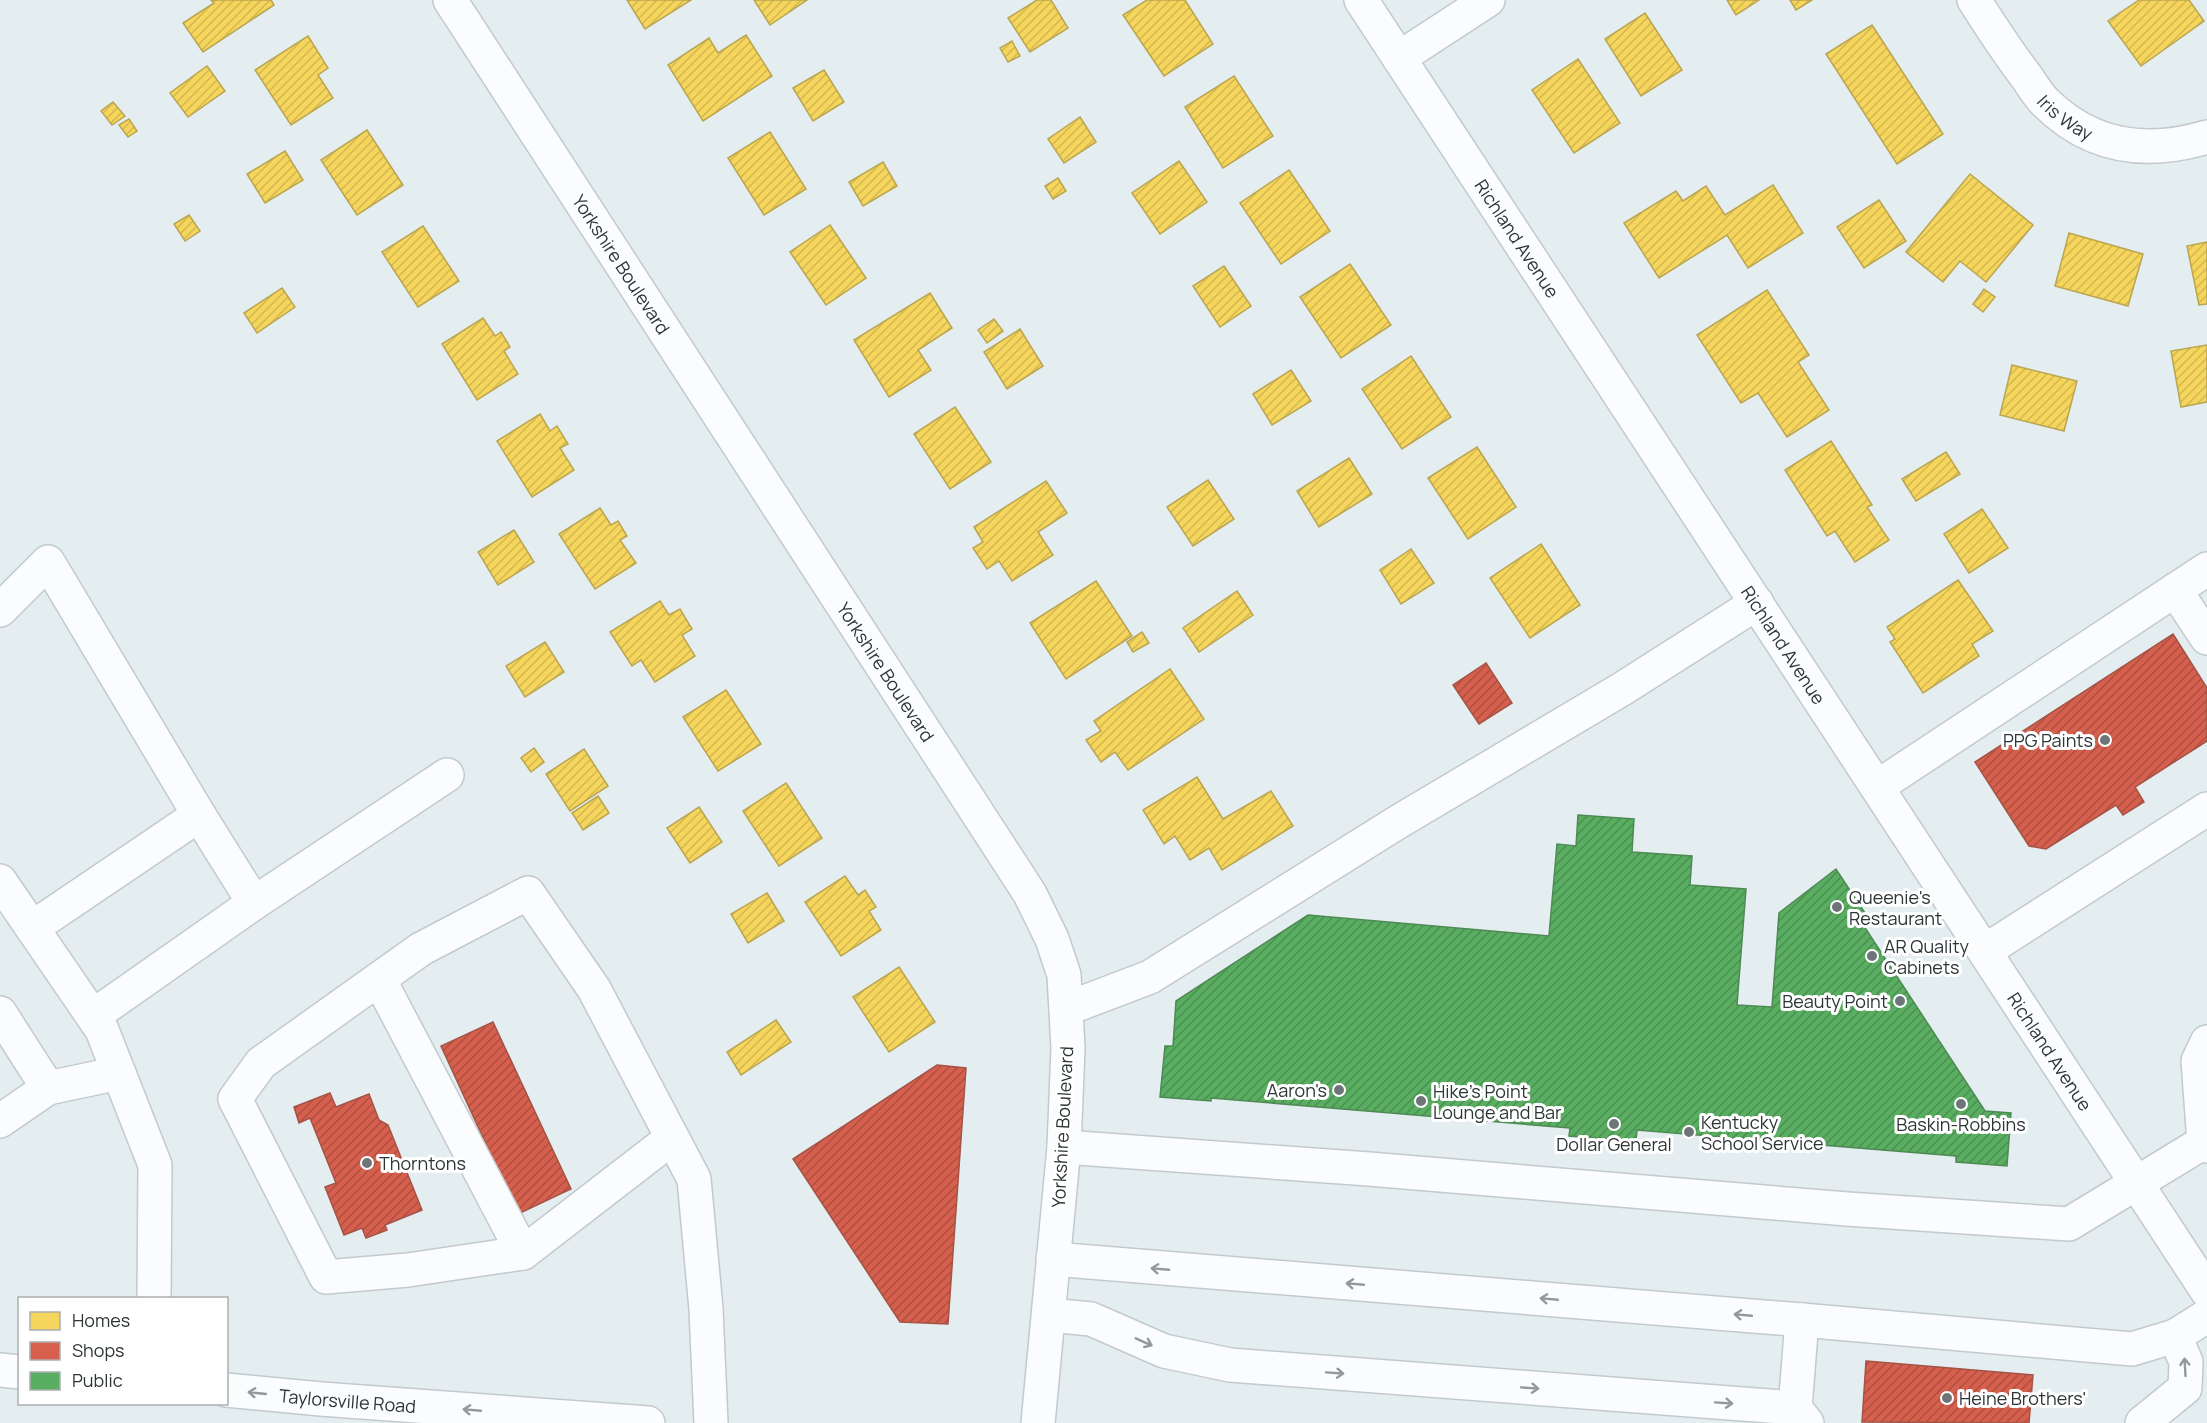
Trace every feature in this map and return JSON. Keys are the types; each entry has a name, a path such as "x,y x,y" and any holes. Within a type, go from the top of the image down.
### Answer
{"street":[{"name":"Yorkshire Boulevard","path":"450,0 1030,894 1052,939 1064,975 1068,1048 1064,1147 1038,1423"},
{"name":"Richland Avenue","path":"1361,0 2207,1291"},
{"path":"1399,58 1488,0"},
{"name":"Iris Way","path":"1974,0 2044,101 2067,121 2094,135 2152,148 2181,145 2207,137"},
{"path":"0,610 48,562 254,903"},
{"path":"1877,787 2207,569"},
{"path":"2175,590 2207,638"},
{"path":"1066,1009 1150,976 1398,822 1622,689 1757,603"},
{"path":"93,1016 254,903 447,775"},
{"path":"1985,951 2207,809"},
{"path":"32,928 199,815"},
{"path":"0,881 102,1030 155,1164 154,1297"},
{"path":"672,1138 523,1253 408,1270 326,1277 235,1099 261,1063 421,949 528,893 594,989 694,1179 706,1309 711,1423"},
{"path":"379,979 523,1253"},
{"path":"0,1013 48,1088"},
{"path":"1064,1147 1369,1168 1847,1209 2069,1224 2135,1183 2206,1144 2198,1061 2207,1042"},
{"path":"0,1121 48,1088 119,1073"},
{"path":"1053,1259 2132,1349 2175,1336 2207,1316"},
{"path":"1049,1315 1090,1319 1164,1351 1230,1365 1801,1416 1802,1320"},
{"path":"2142,1423 2185,1388 2186,1362 2175,1336"},
{"path":"0,1370 18,1372"},
{"name":"Taylorsville Road","path":"228,1390 321,1400 648,1423"}],"building: Homes":[{"path":"211,0 271,0 274,5 203,52 183,23 214,3"},
{"path":"627,0 691,0 645,29"},
{"path":"754,0 807,0 770,25"},
{"path":"1037,0 1051,0 1068,28 1030,52 1008,18"},
{"path":"1147,0 1185,0 1213,44 1164,76 1123,15"},
{"path":"1727,0 1759,0 1736,15"},
{"path":"1790,0 1812,0 1796,10"},
{"path":"2139,0 2189,0 2204,21 2141,66 2108,21"},
{"path":"1645,13 1682,70 1641,96 1605,39"},
{"path":"1872,25 1943,134 1897,164 1826,54"},
{"path":"746,35 772,76 703,121 668,65 709,38 718,53"},
{"path":"308,36 328,68 318,75 333,98 291,125 255,70"},
{"path":"1012,41 1020,56 1008,62 1000,48"},
{"path":"1578,59 1620,123 1574,153 1532,90"},
{"path":"207,66 225,91 188,117 170,93"},
{"path":"824,70 844,102 813,121 793,88"},
{"path":"1234,76 1273,136 1223,168 1185,107"},
{"path":"113,102 125,116 112,125 101,111"},
{"path":"1080,117 1096,142 1064,163 1048,139"},
{"path":"129,119 137,131 128,137 119,125"},
{"path":"367,130 403,185 357,215 321,160"},
{"path":"770,132 806,189 764,215 728,158"},
{"path":"285,151 303,180 265,203 247,174"},
{"path":"1179,161 1207,202 1160,234 1132,193"},
{"path":"883,162 897,186 863,206 849,182"},
{"path":"1289,170 1330,231 1281,264 1240,203"},
{"path":"1970,174 2033,225 1986,282 1960,261 1943,282 1906,252"},
{"path":"1058,178 1066,191 1053,199 1045,186"},
{"path":"1773,185 1803,233 1748,268 1727,235 1659,278 1624,223 1676,191 1683,201 1706,186 1725,215"},
{"path":"1879,200 1906,241 1864,268 1837,227"},
{"path":"189,215 200,231 185,241 174,224"},
{"path":"830,225 866,278 826,305 790,252"},
{"path":"423,226 459,281 418,307 382,252"},
{"path":"2069,233 2143,254 2128,306 2055,286"},
{"path":"2207,242 2207,304 2199,305 2187,246"},
{"path":"1350,264 1391,325 1341,358 1300,297"},
{"path":"1224,266 1251,306 1220,327 1193,286"},
{"path":"282,288 295,307 257,333 244,313"},
{"path":"1984,289 1995,297 1983,312 1973,304"},
{"path":"1767,290 1809,355 1798,362 1829,410 1787,437 1758,393 1741,403 1697,335"},
{"path":"930,293 952,328 918,350 931,370 889,397 854,340"},
{"path":"483,318 495,336 501,332 510,347 504,351 518,374 477,400 442,344"},
{"path":"994,319 1003,331 987,343 978,330"},
{"path":"1020,329 1043,366 1007,389 984,352"},
{"path":"2207,345 2207,402 2181,407 2171,351"},
{"path":"1411,356 1451,417 1402,449 1362,389"},
{"path":"2012,365 2077,381 2064,431 2000,415"},
{"path":"1291,370 1311,401 1272,425 1253,394"},
{"path":"955,407 991,462 950,489 914,434"},
{"path":"540,414 550,431 557,426 568,444 560,448 574,470 532,497 497,441"},
{"path":"1831,441 1872,505 1867,507 1889,540 1855,562 1835,531 1827,536 1785,470"},
{"path":"1477,447 1516,507 1468,539 1428,478"},
{"path":"1946,452 1960,474 1916,501 1902,479"},
{"path":"1349,458 1372,494 1319,527 1297,491"},
{"path":"1208,480 1234,519 1193,546 1167,507"},
{"path":"1046,481 1067,513 1038,532 1053,555 1012,581 999,561 987,569 973,548 983,542 974,527"},
{"path":"600,508 611,525 618,521 627,536 620,540 636,563 595,589 559,534"},
{"path":"1982,509 2008,548 1969,573 1944,534"},
{"path":"514,530 534,562 498,585 478,552"},
{"path":"1541,544 1580,605 1530,638 1490,578"},
{"path":"1411,549 1434,583 1401,604 1380,570"},
{"path":"1958,580 1993,631 1972,644 1979,656 1923,693 1890,642 1895,639 1887,627"},
{"path":"1096,581 1132,636 1066,679 1030,623"},
{"path":"1237,591 1253,615 1199,652 1183,628"},
{"path":"660,601 669,615 680,609 692,629 682,635 695,656 655,682 641,660 632,666 610,632"},
{"path":"1142,632 1149,643 1133,652 1127,642"},
{"path":"545,642 564,672 525,697 506,666"},
{"path":"1170,669 1204,719 1128,770 1115,752 1101,762 1086,740 1101,731 1094,721"},
{"path":"726,690 761,744 718,771 683,717"},
{"path":"534,748 544,762 531,772 521,758"},
{"path":"584,749 608,786 570,811 546,774"},
{"path":"1197,777 1223,819 1271,791 1293,826 1222,870 1209,848 1190,860 1175,836 1164,844 1143,810"},
{"path":"786,783 822,838 779,866 743,811"},
{"path":"598,796 609,813 583,830 572,813"},
{"path":"699,807 722,842 690,863 667,828"},
{"path":"845,876 858,895 865,890 876,907 869,911 881,930 841,956 805,902"},
{"path":"767,893 784,921 748,943 731,914"},
{"path":"899,967 935,1022 889,1052 853,997"},
{"path":"776,1020 791,1042 741,1075 727,1052"}],"building: Shops":[{"path":"2173,634 2207,688 2207,741 2135,787 2144,802 2123,815 2116,805 2046,849 2029,846 1975,762"},
{"path":"1486,663 1512,703 1479,724 1453,685"},
{"path":"493,1022 571,1189 518,1214 441,1046"},
{"path":"937,1065 966,1068 948,1324 900,1322 793,1159"},
{"path":"330,1093 336,1107 369,1094 379,1120 388,1125 422,1210 385,1225 387,1230 366,1238 362,1228 344,1235 325,1187 336,1183 310,1118 299,1123 294,1107"},
{"name":"Heine Brothers'","path":"1866,1361 2033,1375 2029,1423 1862,1422"}],"building: Public":[{"path":"1578,815 1634,819 1632,852 1692,856 1690,885 1746,889 1737,1005 1772,1007 1779,913 1836,869 1865,913 1858,917 1985,1111 2011,1113 2007,1166 1956,1162 1956,1156 1637,1130 1636,1141 1569,1136 1570,1128 1211,1098 1211,1101 1160,1097 1165,1046 1173,1046 1176,1001 1308,915 1549,936 1557,844 1576,846"}],"place":[{"name":"PPG Paints","path":"2105,740"},
{"name":"Queenie's Restaurant","path":"1837,907"},
{"name":"AR Quality Cabinets","path":"1872,956"},
{"name":"Beauty Point","path":"1900,1001"},
{"name":"Aaron's","path":"1339,1090"},
{"name":"Hike's Point Lounge and Bar","path":"1421,1101"},
{"name":"Baskin-Robbins","path":"1961,1104"},
{"name":"Dollar General","path":"1614,1124"},
{"name":"Kentucky School Service","path":"1689,1132"},
{"name":"Thorntons","path":"367,1163"},
{"name":"Heine Brothers'","path":"1947,1398"}]}
